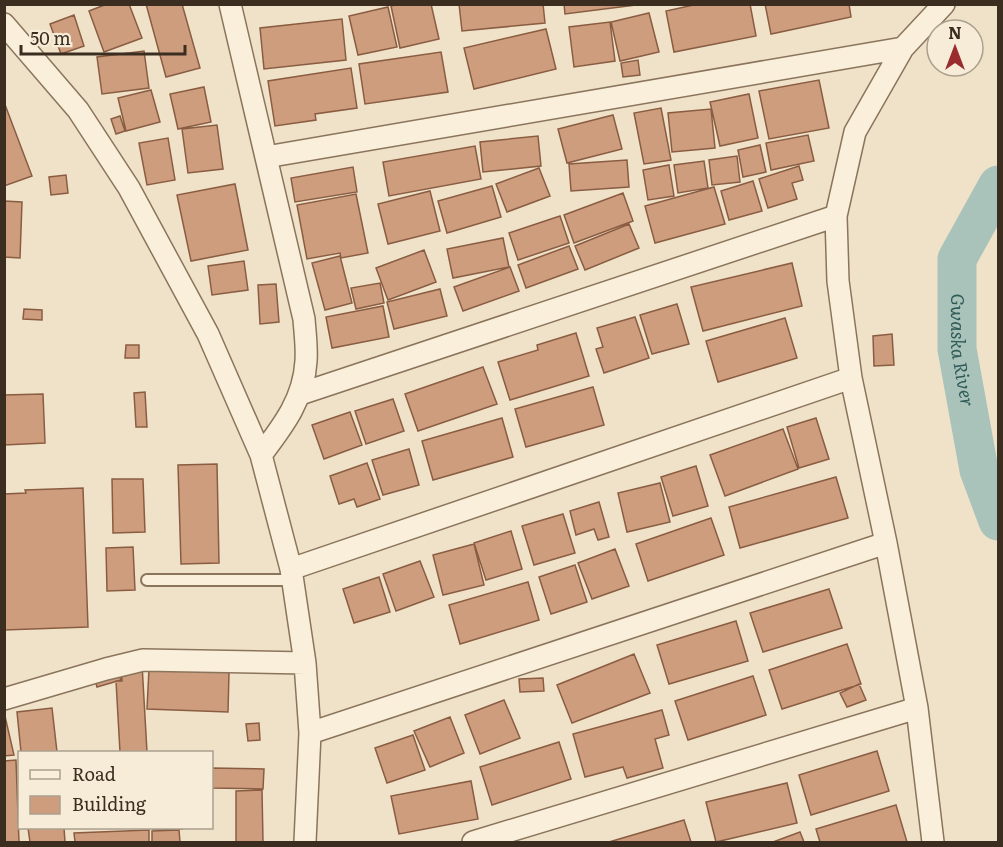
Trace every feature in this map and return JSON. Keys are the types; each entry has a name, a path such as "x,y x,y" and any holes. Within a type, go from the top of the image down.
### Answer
{"street":[{"path":"933,843 916,708 886,543 851,378 838,281 836,216 855,132 903,48 944,4"},
{"path":"233,5 304,319 306,361 300,394 283,427 261,455"},
{"path":"4,24 78,110 129,188 208,334 261,455 292,574 305,663 310,732 304,843"},
{"path":"266,157 903,48"},
{"path":"300,394 836,216"},
{"path":"292,574 851,378"},
{"path":"310,732 886,543"},
{"path":"4,699 143,660 305,663"},
{"path":"473,843 916,708"}],"lane":[{"path":"147,580 292,574"}],"building":[{"path":"107,4 129,4 142,38 104,52 89,11"},
{"path":"146,4 182,4 200,68 166,77"},
{"path":"431,4 439,39 400,48 391,6"},
{"path":"459,4 543,4 545,23 462,31"},
{"path":"564,4 644,4 565,14"},
{"path":"698,4 750,4 756,36 674,52 666,11"},
{"path":"765,4 849,4 851,17 771,34"},
{"path":"388,7 397,47 358,55 349,16"},
{"path":"649,13 659,52 620,61 611,22"},
{"path":"74,15 84,46 61,54 50,24"},
{"path":"342,19 346,60 264,69 260,28"},
{"path":"610,22 615,61 574,67 569,27"},
{"path":"546,29 556,69 474,89 464,48"},
{"path":"144,51 149,88 102,94 97,57"},
{"path":"441,52 448,92 365,104 359,64"},
{"path":"638,60 640,75 623,77 621,63"},
{"path":"351,68 357,108 315,114 316,120 275,126 268,81"},
{"path":"819,80 829,128 769,139 759,91"},
{"path":"204,87 211,122 178,129 170,94"},
{"path":"151,90 160,122 126,131 118,98"},
{"path":"749,94 758,138 720,146 710,102"},
{"path":"4,102 32,176 4,186"},
{"path":"661,108 671,160 644,164 634,113"},
{"path":"711,109 715,148 672,152 668,113"},
{"path":"613,115 622,149 567,163 558,129"},
{"path":"120,116 125,131 116,134 111,119"},
{"path":"217,125 223,169 188,173 182,129"},
{"path":"808,135 814,161 771,170 766,143"},
{"path":"538,136 541,166 483,172 480,142"},
{"path":"168,138 175,180 147,185 139,143"},
{"path":"760,145 766,172 743,177 738,150"},
{"path":"475,146 481,179 389,196 383,162"},
{"path":"737,156 740,182 712,185 709,160"},
{"path":"627,160 629,187 571,191 569,164"},
{"path":"704,161 708,188 678,193 674,165"},
{"path":"669,165 674,196 648,200 643,170"},
{"path":"799,166 803,180 792,183 797,199 768,208 759,179"},
{"path":"353,167 357,192 295,202 291,178"},
{"path":"539,168 550,196 507,212 496,184"},
{"path":"66,175 68,193 51,195 49,177"},
{"path":"753,181 762,211 729,220 721,191"},
{"path":"235,184 248,250 191,261 177,195"},
{"path":"492,186 501,217 447,233 438,201"},
{"path":"714,187 725,224 655,243 645,206"},
{"path":"430,191 440,231 388,244 378,204"},
{"path":"623,193 633,221 574,243 564,215"},
{"path":"356,194 368,253 341,258 340,253 307,259 297,205"},
{"path":"4,201 22,202 20,258 4,257"},
{"path":"560,216 569,243 518,260 509,233"},
{"path":"629,224 639,248 585,270 575,246"},
{"path":"503,238 509,267 453,278 447,249"},
{"path":"569,246 578,269 526,288 518,265"},
{"path":"424,250 436,282 388,300 376,268"},
{"path":"340,256 352,303 325,310 312,263"},
{"path":"244,261 248,290 212,295 208,266"},
{"path":"792,263 802,306 703,331 691,287"},
{"path":"510,267 519,291 463,311 454,287"},
{"path":"380,283 384,303 356,309 351,288"},
{"path":"276,284 279,322 260,324 258,285"},
{"path":"440,289 447,316 394,329 387,302"},
{"path":"677,304 689,344 652,354 640,315"},
{"path":"383,306 389,337 332,348 326,317"},
{"path":"24,309 42,310 42,320 23,319"},
{"path":"635,317 649,358 604,373 596,349 603,347 597,328"},
{"path":"785,318 797,358 718,382 706,341"},
{"path":"576,333 589,376 510,400 498,362 538,350 537,345"},
{"path":"892,334 894,365 874,366 873,336"},
{"path":"126,345 139,345 139,358 125,358"},
{"path":"483,367 497,404 418,431 405,394"},
{"path":"593,387 604,425 526,447 515,409"},
{"path":"145,392 147,427 136,427 134,393"},
{"path":"43,394 45,443 4,445 4,395"},
{"path":"393,399 404,431 366,444 355,411"},
{"path":"350,412 362,445 324,459 312,425"},
{"path":"502,418 513,457 433,480 422,441"},
{"path":"816,418 829,459 799,468 787,427"},
{"path":"783,429 798,469 725,496 710,455"},
{"path":"409,449 419,485 383,495 372,460"},
{"path":"367,463 380,499 357,507 354,499 339,504 330,476"},
{"path":"217,464 219,563 181,564 178,465"},
{"path":"696,466 708,506 673,516 661,477"},
{"path":"836,477 848,518 740,548 729,507"},
{"path":"112,479 143,479 145,532 113,533"},
{"path":"660,483 670,522 627,532 618,493"},
{"path":"83,488 88,627 4,630 4,494 26,493 25,490"},
{"path":"599,502 609,537 598,540 594,529 576,535 570,511"},
{"path":"563,514 575,553 534,565 522,526"},
{"path":"711,518 724,555 648,581 636,544"},
{"path":"511,531 522,569 486,580 474,543"},
{"path":"474,544 484,585 443,595 433,555"},
{"path":"133,547 135,590 107,591 106,548"},
{"path":"615,549 629,586 592,599 578,563"},
{"path":"420,561 434,597 396,611 383,574"},
{"path":"575,565 587,602 551,614 539,577"},
{"path":"379,577 390,612 354,623 343,589"},
{"path":"528,582 539,620 460,644 449,605"},
{"path":"829,589 842,628 763,652 750,613"},
{"path":"736,621 748,661 669,684 657,645"},
{"path":"847,644 861,684 782,709 769,670"},
{"path":"634,654 650,693 572,723 557,685"},
{"path":"142,664 147,751 120,751 116,681 122,681 121,665"},
{"path":"117,668 121,680 97,687 94,676"},
{"path":"149,669 229,672 228,712 147,709"},
{"path":"753,676 766,715 688,740 675,701"},
{"path":"543,678 544,691 520,692 519,679"},
{"path":"859,684 866,700 847,707 840,693"},
{"path":"504,700 520,738 480,754 465,715"},
{"path":"52,708 57,751 21,751 17,712"},
{"path":"662,710 669,735 655,739 663,768 627,778 623,767 585,777 573,734"},
{"path":"4,712 14,755 4,756"},
{"path":"450,717 464,753 430,767 414,731"},
{"path":"259,723 260,740 248,741 246,724"},
{"path":"413,735 425,770 387,783 375,748"},
{"path":"559,742 571,779 492,805 480,767"},
{"path":"877,751 889,791 811,815 799,775"},
{"path":"16,760 19,842 4,842 4,761"},
{"path":"213,768 264,769 263,789 213,788"},
{"path":"471,781 478,819 399,834 391,796"},
{"path":"787,783 797,823 716,842 706,802"},
{"path":"262,790 263,842 236,842 236,791"},
{"path":"896,805 907,842 820,842 816,829"},
{"path":"684,820 691,842 609,842"},
{"path":"28,829 64,829 65,842 30,842"},
{"path":"149,830 149,842 75,842 74,833"},
{"path":"179,830 180,842 152,842 152,831"},
{"path":"800,832 804,842 773,842"}],"waterway":[{"name":"Gwaska River","path":"998,185 957,259 957,349 979,470 998,521"}]}
